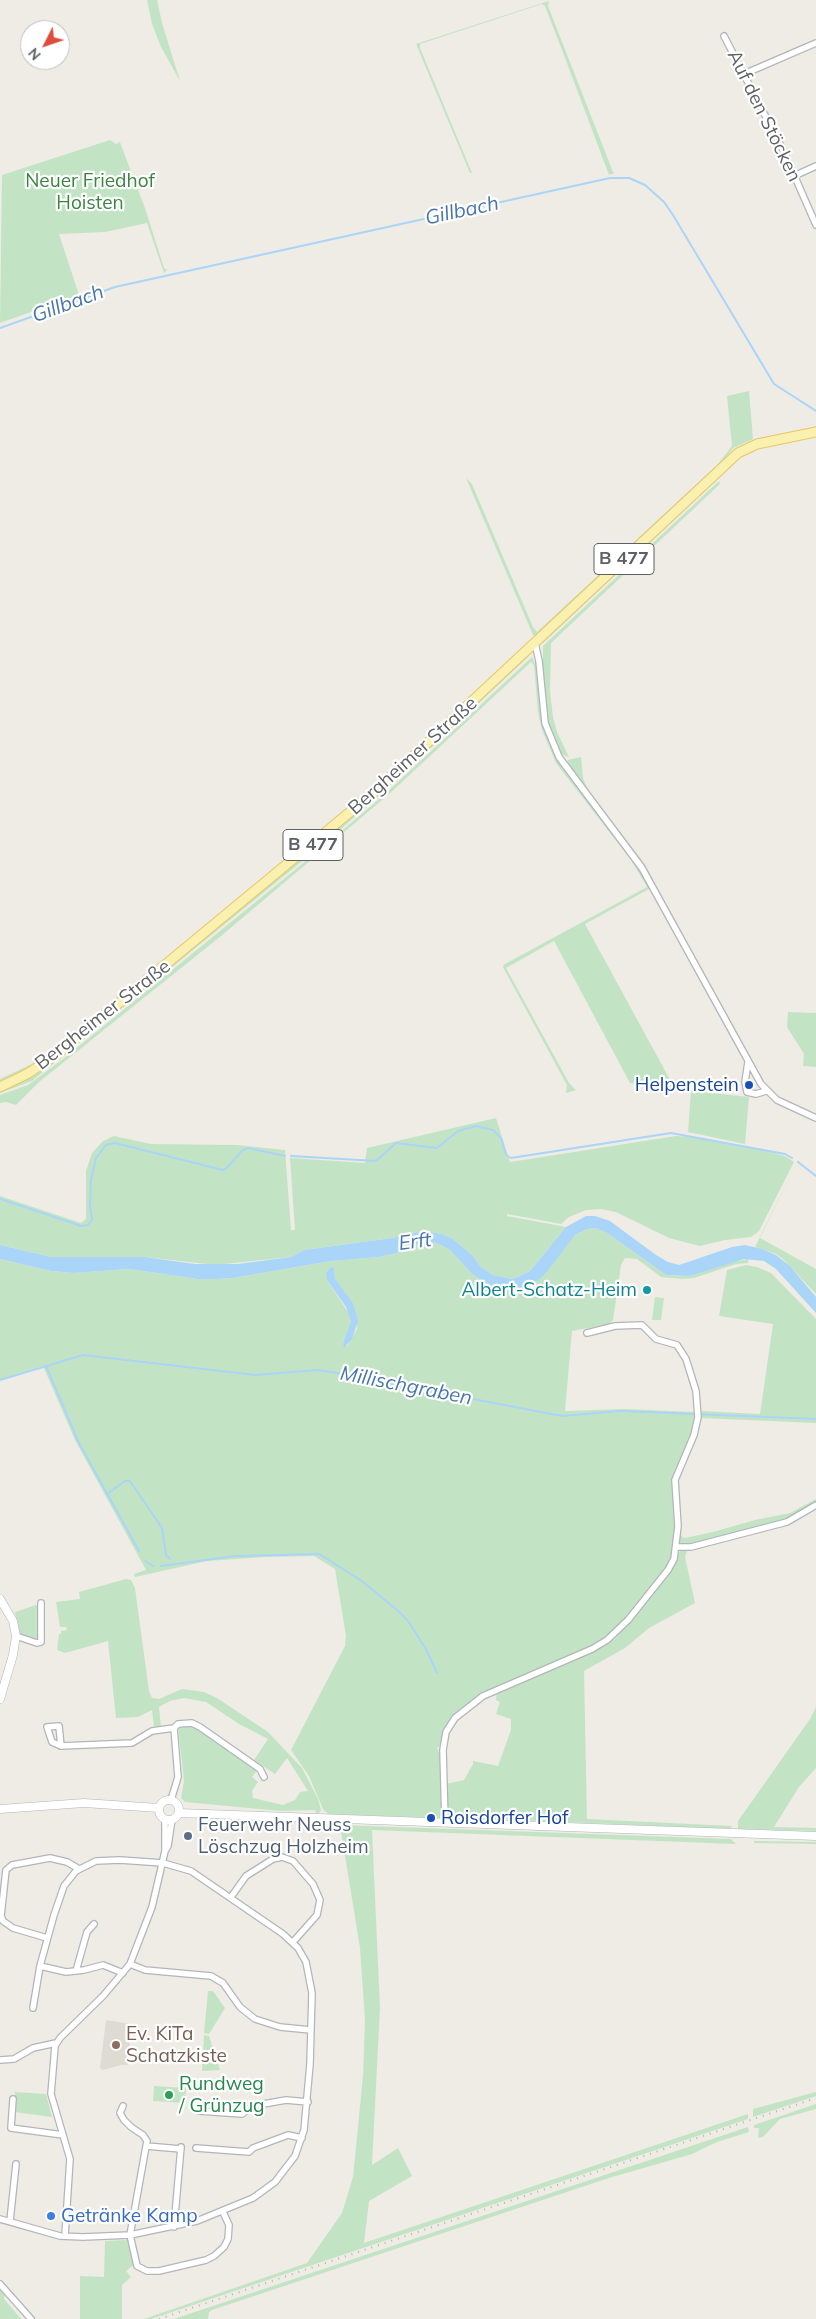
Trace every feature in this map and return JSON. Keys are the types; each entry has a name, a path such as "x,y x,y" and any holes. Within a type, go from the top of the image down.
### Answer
{"main road":[{"name":"Bergheimer Straße","path":"0,1087 27,1074 56,1055 332,829 379,788 742,450 777,439 816,432"},
{"path":"0,1599 13,1621 16,1636 13,1656 0,1699"},
{"path":"179,1810 176,1802 171,1800 163,1801 159,1808 160,1814 168,1819 179,1810 240,1815 816,1836"},
{"path":"0,1809 84,1803 159,1808"}],"street":[{"name":"Auf den Stöcken","path":"724,36 794,176 816,225"},
{"path":"744,74 816,43"},
{"path":"794,176 816,166"},
{"path":"535,643 539,661 543,714 553,747 564,765 642,868 748,1062 766,1091 777,1100 816,1118"},
{"path":"748,1062 745,1082 747,1092 756,1094 766,1091"},
{"path":"445,1823 443,1750 446,1732 455,1718 483,1696 592,1649 607,1640 628,1620 668,1570 674,1559 678,1518 674,1494 675,1480 694,1435 699,1410 690,1370 683,1354 676,1345 656,1339 644,1326 615,1326 587,1333"},
{"path":"676,1548 691,1547 787,1522 816,1505"},
{"path":"16,1636 37,1643 41,1642 41,1603"},
{"path":"61,1746 129,1744 138,1741 155,1730 174,1728 178,1724 196,1725 260,1769 264,1777"},
{"path":"171,1800 178,1777 174,1728"},
{"path":"0,2060 12,2059 30,2049 56,2042 124,1973 130,1964 148,1921 163,1862 168,1819"},
{"path":"231,1897 246,1876 273,1859 282,1857 293,1861 314,1884 320,1900 317,1914 293,1942"},
{"path":"47,1938 13,1928 3,1921 1,1916 6,1870 12,1865 50,1858 67,1862 79,1869"},
{"path":"0,2219 65,2236 130,2236 174,2227 222,2212 256,2196 275,2182 295,2156 302,2138 308,2102 311,2030 310,1979 303,1957 293,1942 231,1897 191,1871 163,1862 106,1860 87,1864 79,1869 67,1881 60,1896 40,1966 34,2008"},
{"path":"76,1971 87,1932 94,1924"},
{"path":"130,1964 145,1970 211,1976 223,1983 238,2006 251,2017 280,2027 311,2030"},
{"path":"40,1966 60,1971 76,1971 103,1965 124,1973"},
{"path":"56,2042 50,2091 70,2159 65,2236"},
{"path":"13,2099 11,2128 63,2135"},
{"path":"199,2111 242,2114 252,2106 286,2100 308,2102"},
{"path":"123,2106 120,2113 122,2117 131,2128 144,2136 146,2146 130,2236 135,2262 144,2270 159,2271 199,2262 214,2256 227,2242 229,2224 222,2212"},
{"path":"196,2148 249,2152 253,2148 288,2135 302,2138"},
{"path":"146,2146 181,2148 174,2227"},
{"path":"10,2222 16,2164"},
{"path":"0,2284 31,2319"}],"shaded area":[{"name":"Ev. KiTa Schatzkiste","path":"106,2020 131,2024 128,2065 103,2070 100,2068"}],"green space":[{"path":"147,0 157,0 180,81 161,47 152,24"},
{"path":"552,0 549,1 548,6 615,173 609,175 545,6 542,4 420,44 472,173 470,173 416,44"},
{"name":"Neuer Friedhof Hoisten","path":"110,140 116,144 120,142 145,208 164,268 167,270 164,273 147,223 105,232 59,234 79,295 0,323 2,175"},
{"path":"749,391 753,439 733,448 721,464 651,530 647,531 647,534 536,636 533,635 466,478 472,484 533,627 537,632 718,464 732,446 727,396"},
{"path":"728,468 721,476 543,643 543,639"},
{"path":"719,481 720,484 551,643 550,692 553,717 557,732 569,757 561,754 551,734 546,715 543,646"},
{"path":"529,656 385,791 322,845 32,1081 0,1093 0,1090 58,1057"},
{"path":"532,657 536,666 540,712 549,744 558,759 629,853 649,885 649,889 585,924 674,1087 630,1083 554,941 506,968 569,1083 576,1090 566,1093 567,1085 504,969 503,966 505,964 647,887 631,860 556,763 542,730 538,712 534,665 531,662 388,795 221,936 39,1082 16,1105 6,1102 0,1103 0,1095 28,1085 63,1059 323,847 386,793"},
{"path":"581,757 583,778 587,788 644,863 721,1005 645,868 566,764 568,760"},
{"path":"213,920 211,925 41,1062 0,1083 0,1079 34,1063 53,1049"},
{"path":"788,1012 816,1013 816,1067 803,1066 804,1054 787,1027"},
{"path":"691,1091 749,1097 745,1144 688,1132"},
{"path":"496,1118 510,1162 676,1136 693,1137 770,1152 785,1156 794,1162 759,1231 751,1237 725,1240 700,1246 669,1238 616,1212 601,1209 586,1210 569,1217 561,1224 507,1214 507,1216 566,1227 530,1271 513,1279 493,1275 481,1267 471,1254 453,1239 423,1231 392,1238 304,1250 291,1257 215,1265 145,1257 52,1257 0,1245 0,1196 81,1223 86,1219 86,1171 92,1153 103,1141 114,1136 151,1144 237,1145 285,1150 291,1230 295,1230 290,1158 365,1163 367,1148"},
{"path":"796,1164 760,1238 816,1269 816,1294 783,1259 776,1254 755,1247"},
{"path":"595,1228 607,1233 666,1275 690,1276 731,1262 749,1259 748,1263 736,1264 694,1278 683,1279 661,1277 637,1259 625,1258 621,1265 613,1320 609,1324 572,1331 565,1411 624,1409 696,1412 691,1439 673,1480 676,1525 671,1560 637,1607 610,1635 597,1644 482,1695 452,1717 441,1745 437,1748 440,1755 442,1815 440,1818 328,1814 323,1809 309,1776 291,1750 345,1646 346,1636 335,1569 314,1556 265,1557 207,1561 135,1577 134,1574 146,1570 75,1440 43,1366 0,1380 0,1259 51,1271 74,1273 129,1269 198,1279 215,1279 233,1278 331,1261 379,1257 398,1253 407,1247 429,1241 450,1250 472,1274 483,1281 496,1288 513,1290 575,1235 587,1229","holes":["334,1267 338,1286 353,1303 357,1329 347,1346 343,1343 351,1321 350,1315 327,1280"]},
{"path":"746,1265 771,1273 816,1319 816,1423 701,1418 701,1411 760,1414 773,1324 719,1316 727,1270"},
{"path":"655,1297 664,1298 661,1320 652,1320"},
{"path":"816,1499 816,1503 790,1519 694,1545 682,1545 679,1541 680,1532 682,1537 685,1538 713,1532 755,1520 790,1513"},
{"path":"684,1549 687,1551 685,1557 695,1603 649,1628 625,1648 584,1671 587,1819 732,1826 730,1829 447,1817 446,1784 464,1780 473,1761 498,1766 511,1730 511,1719 496,1714 500,1702 496,1700 497,1691 580,1657 615,1639 679,1552"},
{"path":"126,1579 131,1580 135,1588 149,1691 152,1698 159,1699 182,1689 204,1692 217,1698 268,1732 302,1768 318,1799 321,1810 319,1813 316,1813 315,1810 280,1811 185,1802 181,1798 184,1781 178,1726 190,1725 200,1730 258,1769 252,1777 258,1782 252,1791 253,1798 283,1805 295,1800 300,1792 308,1791 287,1758 275,1774 254,1760 268,1739 239,1724 206,1702 184,1698 170,1701 159,1707 161,1727 154,1727 152,1710 138,1717 116,1718 108,1641 65,1653 57,1650 59,1634 61,1634 61,1631 67,1630 66,1627 60,1627 56,1602 80,1599 79,1592"},
{"path":"38,1606 41,1634 34,1640 19,1635 15,1612"},
{"path":"816,1707 816,1768 799,1787 774,1827 816,1828 816,1831 738,1829 738,1821 810,1719"},
{"path":"340,1825 731,1839 736,1844 372,1830 380,2008 372,2165 398,2148 412,2176 369,2201 364,2243 748,2114 748,2119 151,2319 144,2319 307,2263 342,2213 353,2177 363,2076 365,2020 360,1948"},
{"path":"754,1841 816,1842 816,1844 754,1843"},
{"path":"208,1991 213,1991 225,2008 209,2034 204,2033"},
{"path":"204,2035 209,2036 220,2070 202,2071"},
{"name":"Rundweg / Grünzug","path":"154,2086 186,2088 185,2103 153,2101"},
{"path":"15,2092 46,2094 52,2117 14,2112"},
{"path":"816,2092 816,2096 753,2117 753,2109"},
{"path":"816,2104 816,2109 780,2119 763,2137 758,2138 759,2128 754,2128 754,2125"},
{"path":"748,2127 749,2132 717,2142 692,2154 609,2178 212,2310 209,2312 208,2319 174,2319"},
{"path":"127,2240 134,2265 126,2271 131,2277 122,2285 122,2319 80,2319 80,2276 104,2277 105,2241"},
{"path":"0,2286 5,2294 4,2299 21,2319 0,2319"}],"water":[{"name":"Erft","path":"586,1216 595,1216 610,1221 656,1255 668,1262 679,1265 732,1247 745,1245 762,1249 776,1255 790,1266 816,1297 816,1313 776,1269 764,1261 744,1259 690,1276 666,1275 607,1233 595,1228 587,1229 575,1235 546,1273 536,1282 525,1288 513,1290 496,1288 483,1281 472,1274 450,1250 429,1241 407,1247 398,1253 379,1257 331,1261 233,1278 215,1279 198,1279 129,1269 74,1273 51,1271 0,1259 0,1245 52,1257 145,1257 195,1264 238,1264 291,1257 304,1250 392,1238 423,1231 441,1234 453,1239 471,1254 481,1267 493,1275 513,1279 530,1271 566,1227"},
{"path":"334,1267 335,1279 353,1303 358,1321 352,1339 344,1348 343,1343 351,1321 346,1307 327,1280 326,1273 330,1268"}],"waterway":[{"name":"Gillbach","path":"0,328 115,287 610,178 629,178 645,185 664,202 774,384 816,411"},
{"path":"291,1156 376,1161 396,1143 437,1148 458,1131 476,1126 493,1130 501,1138 506,1155 511,1158 671,1133 785,1154 792,1158"},
{"path":"0,1199 81,1226 88,1225 92,1220 90,1205 91,1180 96,1158 106,1145 115,1143 223,1170 242,1151 248,1148 285,1156"},
{"path":"798,1162 816,1176"},
{"name":"Millischgraben","path":"0,1380 83,1355 255,1375 318,1370 562,1416 620,1411 816,1419"},
{"path":"46,1366 79,1443 139,1551"},
{"path":"107,1494 125,1481 130,1481 162,1528 166,1555 170,1559"},
{"path":"161,1566 235,1556 319,1554 362,1581 408,1621 426,1649 437,1673"},
{"path":"145,1561 153,1566"}],"railway":[{"path":"159,2319 816,2098"}],"place":[{"name":"Helpenstein","path":"749,1085"},
{"name":"Albert-Schatz-Heim","path":"647,1290"},
{"name":"Roisdorfer Hof","path":"431,1818"},
{"name":"Feuerwehr Neuss Löschzug Holzheim","path":"188,1836"},
{"name":"Ev. KiTa Schatzkiste","path":"116,2045"},
{"name":"Rundweg / Grünzug","path":"169,2095"},
{"name":"Getränke Kamp","path":"51,2216"}]}
